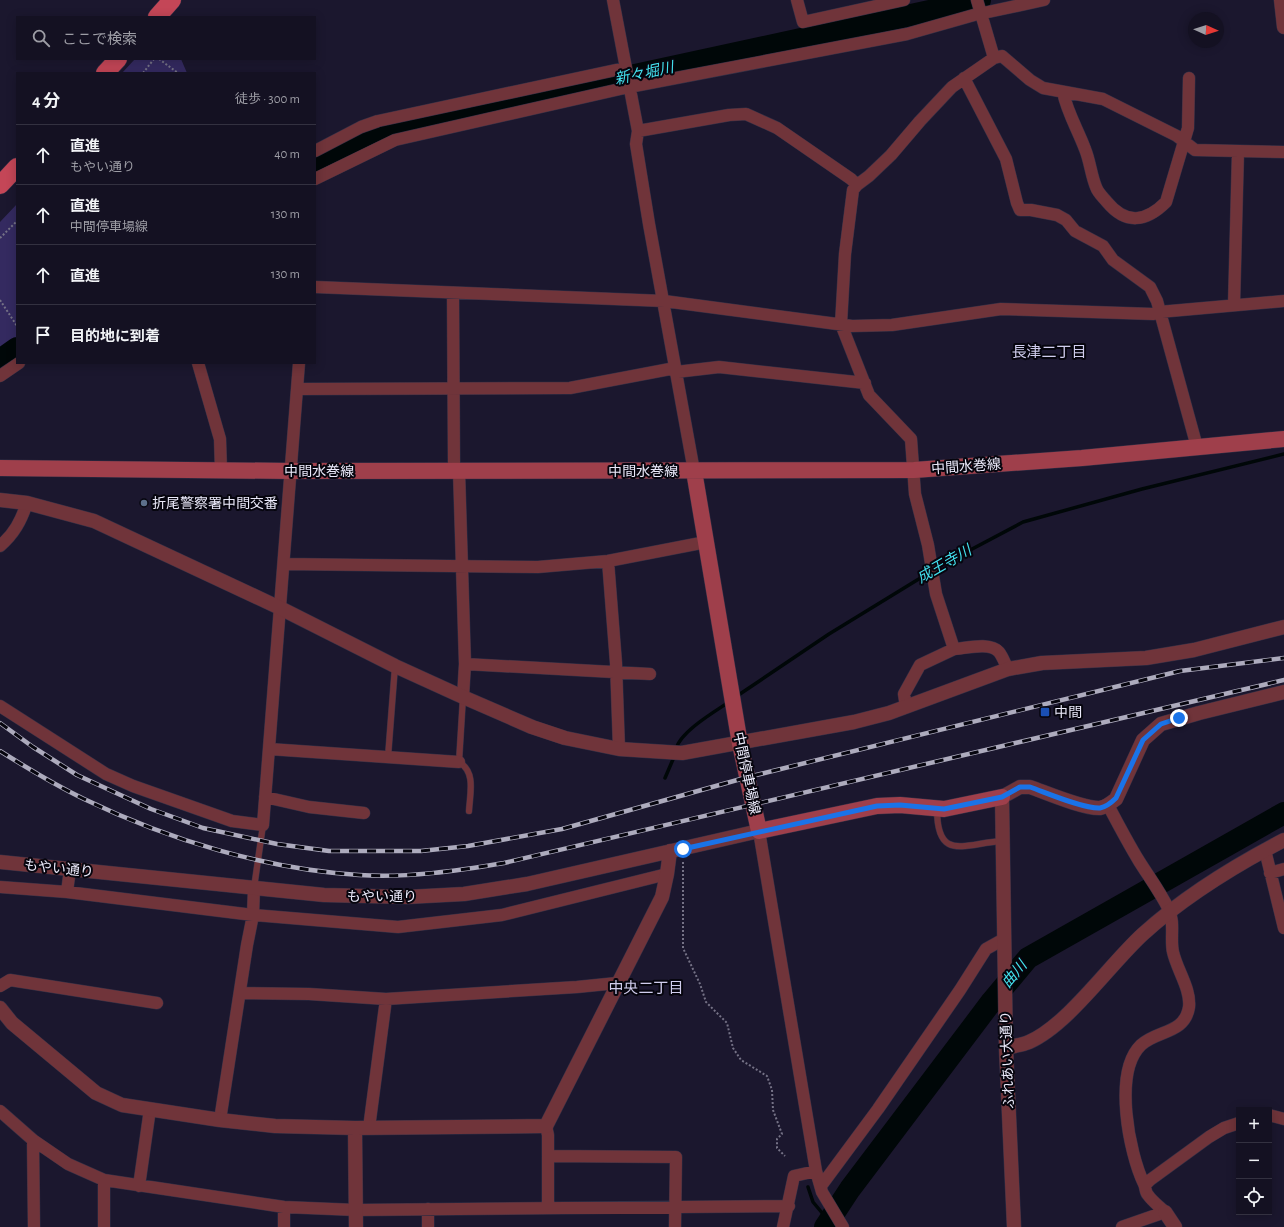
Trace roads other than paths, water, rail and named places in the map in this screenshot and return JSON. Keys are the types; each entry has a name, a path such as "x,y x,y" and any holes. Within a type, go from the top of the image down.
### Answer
{"main road":[{"path":"158,16 172,0"},
{"path":"106,72 117,60"},
{"path":"0,185 16,168"},
{"name":"中間水巻線","path":"0,468 292,471 914,470 1284,439"},
{"name":"中間停車場線","path":"694,471 740,744 759,831 877,806 900,805 944,809 1002,797"}],"street":[{"path":"613,0 638,131 636,144 649,224 694,471"},
{"path":"797,0 803,22 904,0"},
{"path":"316,179 395,140 629,86 907,34 979,8 1044,0"},
{"path":"1281,0 1284,27"},
{"path":"979,8 994,58"},
{"path":"954,649 936,594 928,544 915,494 911,439 869,394 841,324 845,254 853,190 856,185 869,176 891,155 940,98 964,78 994,58 1002,56 1030,80 1043,88 1103,99 1184,140 1195,150 1284,152"},
{"path":"316,150 361,127 378,121 626,69"},
{"path":"964,78 1006,159 1020,210 1031,210 1057,215 1066,220 1075,231 1103,246 1113,260 1150,287 1157,301 1197,447"},
{"path":"1063,92 1065,104 1086,150 1099,193 1111,207 1129,218 1138,219 1148,216 1158,210 1166,202 1188,128 1188,78"},
{"path":"638,131 729,115 746,114 777,128 851,179 856,185"},
{"path":"1234,305 1238,152"},
{"path":"316,287 664,302 852,326 892,325 1001,309 1153,314 1160,312 1284,301"},
{"path":"453,293 454,465 459,471 465,664 463,697"},
{"path":"0,376 18,364"},
{"path":"198,364 220,439 221,470"},
{"path":"0,706 106,774 133,786 232,821 263,826 292,471 299,364"},
{"path":"298,389 570,388 670,368 676,372 719,367 865,383"},
{"path":"0,500 27,503 94,521 280,608 395,666 463,697 532,727 565,738 618,749 682,753 740,744 854,722 906,707 1008,669 1042,663 1146,658 1194,650 1284,627"},
{"path":"0,546 12,535 21,521 27,503"},
{"path":"284,564 538,567 608,561 706,542"},
{"path":"608,561 616,673 618,749"},
{"path":"906,707 904,694 920,665 954,649 988,646 995,648 1000,653 1008,669"},
{"path":"465,664 650,674"},
{"path":"1002,797 1020,787 1030,787 1087,806 1099,808 1108,805 1116,798 1143,740 1161,724 1284,692"},
{"path":"269,749 459,762"},
{"path":"265,797 309,807 364,813"},
{"name":"ふれあい大通り","path":"1002,797 1006,1048 1014,1227"},
{"path":"1108,805 1135,855 1170,911 1173,952 1188,996 1189,1007 1182,1023 1174,1029 1152,1038 1141,1045 1134,1055 1127,1082 1126,1103 1128,1136 1140,1177 1148,1195 1166,1212 1175,1227"},
{"path":"759,831 816,1171 821,1189 843,1227"},
{"name":"もやい通り","path":"0,862 368,898 464,894 527,884 759,831"},
{"path":"1006,1048 1029,1042 1058,1023 1118,959 1170,911 1210,882 1284,840"},
{"path":"548,1207 548,1156 546,1126 617,983 640,943 662,896 667,874 676,850"},
{"path":"1265,850 1284,928"},
{"path":"67,892 70,869"},
{"path":"1270,873 1284,869"},
{"path":"0,887 67,892 253,915 372,926 417,926 502,915 667,874"},
{"path":"220,1120 246,945 253,915 254,888"},
{"path":"821,1189 890,1091 986,949 1004,939"},
{"path":"0,986 10,980 157,1003"},
{"path":"240,993 309,994 386,999 577,987 617,983"},
{"path":"356,1227 362,1128 386,999"},
{"path":"0,1008 12,1023 96,1093 122,1105 220,1120 275,1126 362,1128 546,1126"},
{"path":"139,1186 150,1109"},
{"path":"0,1111 33,1140 68,1164 104,1180 284,1207 356,1210 548,1207 789,1206"},
{"path":"1272,1116 1284,1119"},
{"path":"1145,1186 1150,1180 1209,1137 1224,1128 1236,1124"},
{"path":"33,1140 34,1227"},
{"path":"548,1156 676,1157 675,1227"},
{"path":"783,1227 789,1206 794,1176 816,1171"},
{"path":"104,1180 104,1227"},
{"path":"284,1207 284,1227"},
{"path":"428,1209 428,1227"},
{"path":"1122,1227 1166,1212"}],"lane":[{"path":"388,757 395,666"},
{"path":"463,697 459,762 466,767 470,775 469,811"},
{"path":"936,808 939,834 953,847 1003,841"},
{"path":"254,888 263,826"}],"waterway":[{"name":"新々堀川","path":"316,163 382,130 980,0"},
{"name":"新々堀川","path":"0,360 16,349"},
{"name":"成王寺川","path":"737,696 829,634 940,566 1023,522 1142,489 1284,454"},
{"name":"成王寺川","path":"676,749 684,736 691,729 729,702"},
{"name":"成王寺川","path":"665,778 674,757"},
{"name":"曲川","path":"825,1227 850,1189 992,1001 1028,958 1284,813"},
{"path":"808,1187 813,1202 828,1220"}],"railway":[{"path":"0,723 33,747 77,775 151,809 203,828 277,844 329,851 421,851 468,846 562,829 748,777 1180,671 1284,658"},
{"path":"0,751 62,788 116,814 218,850 253,859 324,872 396,876 450,871 504,863 1284,680"}],"place":[{"name":"折尾警察署中間交番","path":"144,503"},
{"name":"中間","path":"1045,712"}],"district":[{"name":"長津二丁目","path":"1049,352"},
{"name":"中央二丁目","path":"646,988"}]}
